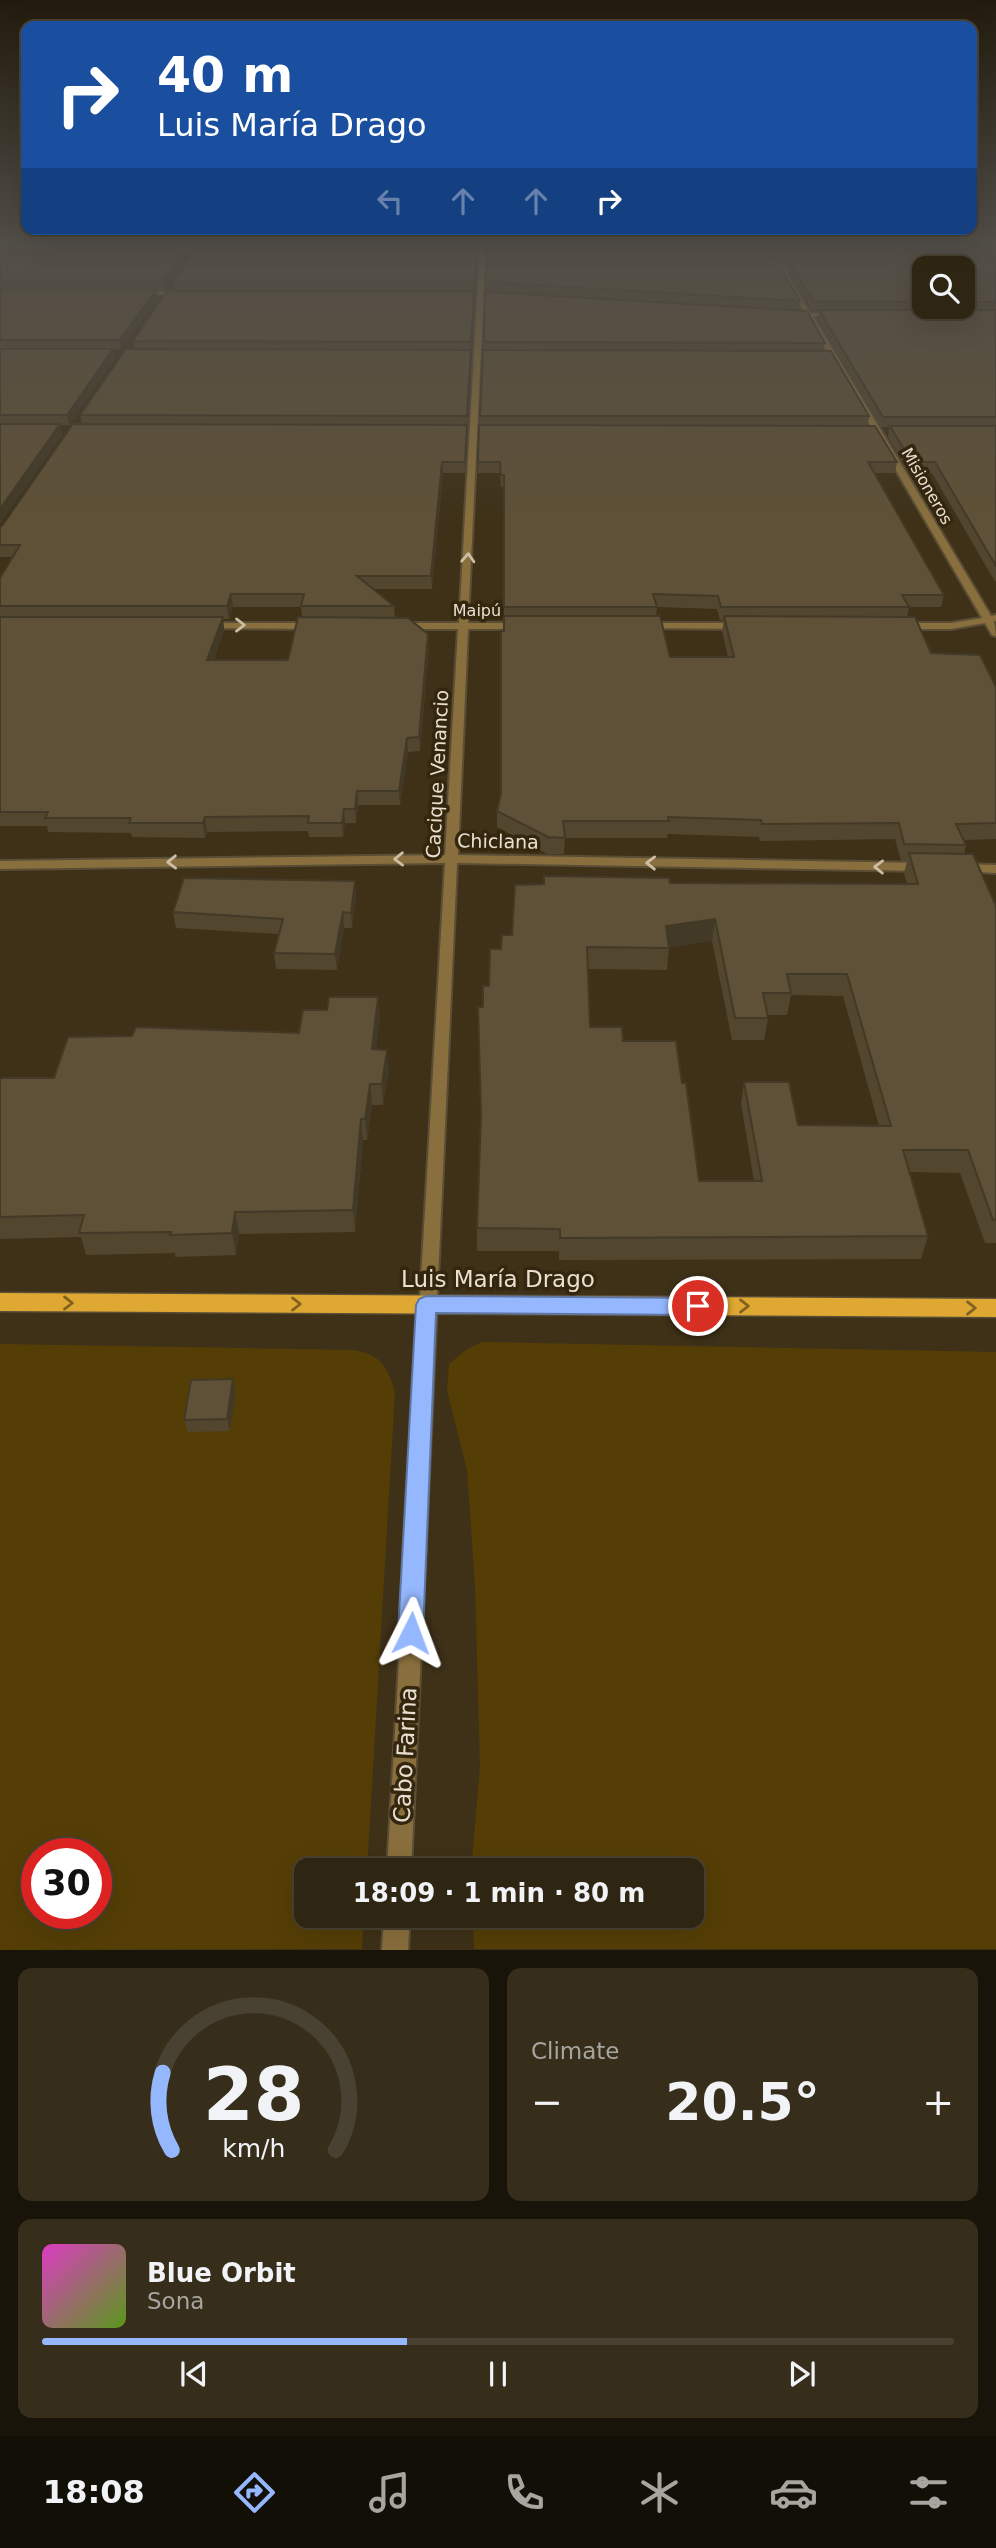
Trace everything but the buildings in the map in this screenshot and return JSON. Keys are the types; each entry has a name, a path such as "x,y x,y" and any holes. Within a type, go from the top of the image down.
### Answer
{"main road":[{"name":"Luis María Drago","path":"0,1302 996,1308"}],"street":[{"name":"Cacique Venancio","path":"426,1305 479,337"},
{"name":"Misioneros","path":"822,337 992,619 996,634"},
{"path":"464,355 492,355"},
{"path":"820,356 833,356"},
{"path":"460,431 488,431"},
{"path":"864,431 891,431"},
{"path":"895,626 951,626 992,619"},
{"path":"191,625 328,626"},
{"name":"Maipú","path":"382,626 534,626"},
{"path":"631,626 756,626"},
{"name":"Chiclana","path":"0,865 451,859 996,869"},
{"name":"Cabo Farina","path":"400,1858 426,1305"},
{"path":"395,1950 396,1928"}],"shaded area":[{"path":"482,1342 996,1352 996,1949 474,1949 473,1928 704,1928 704,1858 472,1858 480,1766 475,1585 467,1470 447,1390 449,1364 467,1349"},
{"path":"0,1344 352,1350 370,1354 381,1362 389,1374 395,1391 368,1858 294,1858 294,1928 363,1928 362,1949 0,1950"}],"route":[{"path":"411,1633 426,1305 698,1306"}]}
